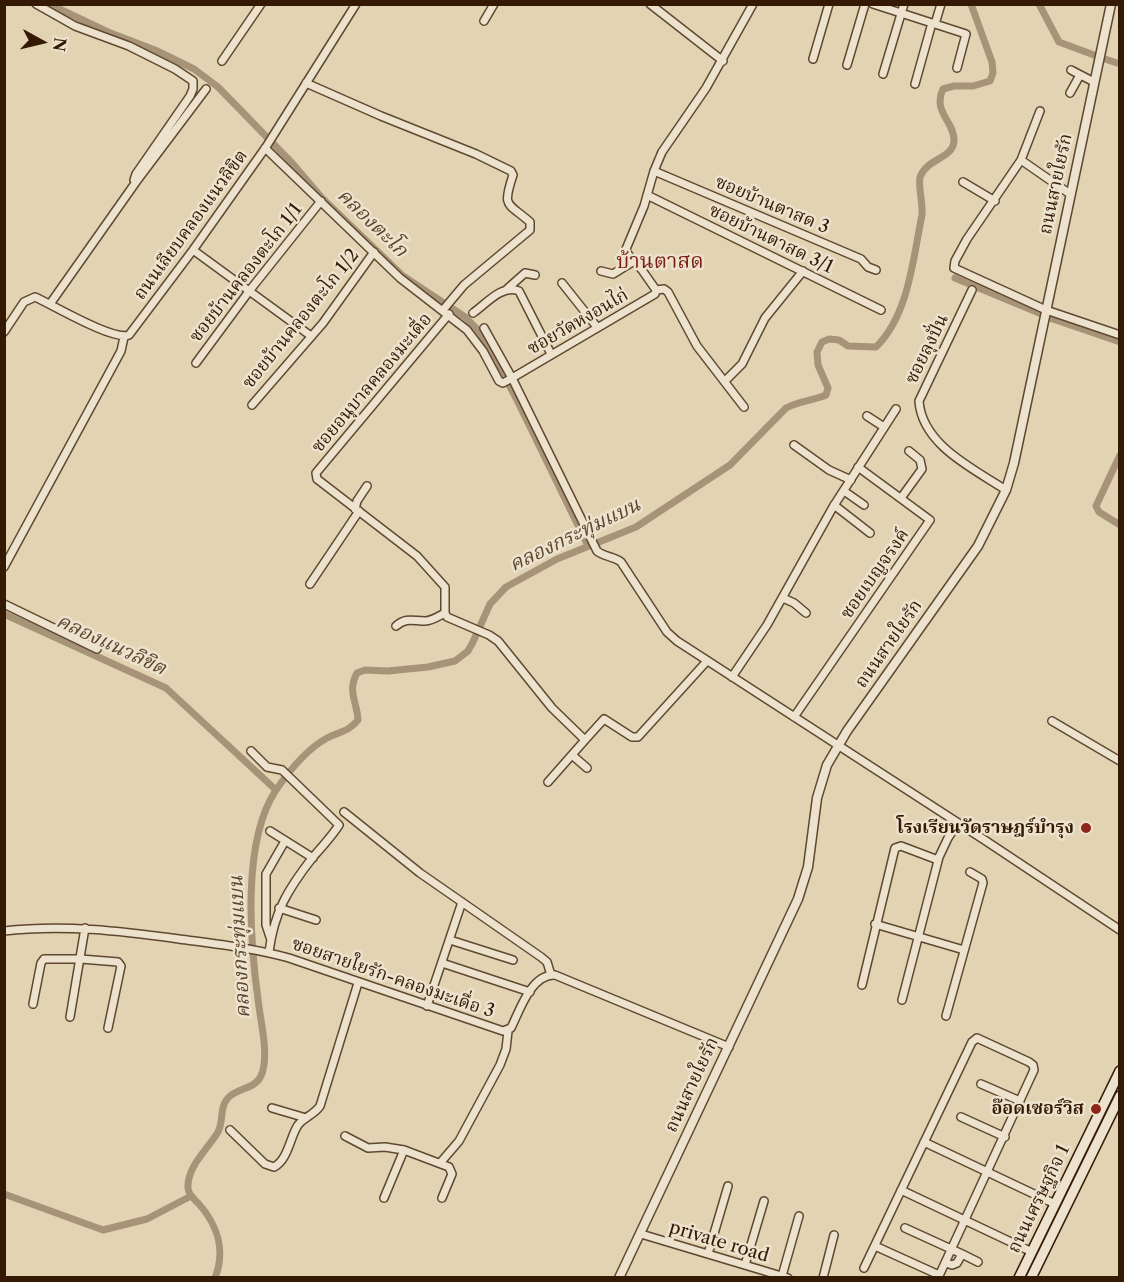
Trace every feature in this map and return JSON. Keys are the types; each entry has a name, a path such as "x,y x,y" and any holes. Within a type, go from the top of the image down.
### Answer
{"main road":[{"name":"ถนนเศรษฐกิจ 1","path":"1019,1278 1119,1071"},
{"name":"ถนนเศรษฐกิจ 1","path":"1031,1278 1119,1096"}],"street":[{"path":"36,4 75,26 129,46 175,69 193,81 190,96 136,174 134,180 136,182"},
{"path":"222,61 261,4"},
{"name":"ถนนเลียบคลองแนวลิขิต","path":"124,337 129,335 193,250 266,148 357,4"},
{"path":"484,21 494,4"},
{"path":"650,4 723,61"},
{"name":"ซอยวัดหงอนไก่","path":"508,380 655,294 656,290 626,249 654,171 671,138 723,61 753,4"},
{"path":"813,59 829,4"},
{"path":"847,65 865,4"},
{"path":"873,4 966,34 957,68"},
{"path":"882,74 904,4"},
{"path":"915,84 941,4"},
{"name":"ถนนสายใยรัก","path":"619,1278 804,884 817,798 826,765 847,731 978,546 1006,490 1014,463 1111,4"},
{"path":"1071,70 1094,82"},
{"path":"1070,93 1080,75"},
{"path":"306,83 381,116 476,153 511,171 513,175 507,200 510,208 530,222 530,230 464,285 446,308"},
{"path":"50,304 136,182 206,89"},
{"path":"1040,111 1021,160 967,239 955,261 954,268 1046,310 1119,335"},
{"path":"266,148 400,278 446,308 483,351 500,381 508,380"},
{"path":"1021,160 1070,194"},
{"name":"ซอยบ้านตาสด 3","path":"654,171 861,260 868,267 876,270"},
{"path":"963,182 995,201"},
{"name":"ซอยบ้านตาสด 3/1","path":"647,195 882,309"},
{"name":"ซอยบ้านคลองตะโก 1/1","path":"196,363 250,290 321,201"},
{"path":"193,250 311,336"},
{"name":"ซอยบ้านคลองตะโก 1/2","path":"252,405 311,336 374,252"},
{"path":"601,271 613,274 634,261"},
{"path":"725,381 742,364 765,318 803,271"},
{"path":"473,313 525,273 535,275"},
{"path":"562,283 597,327"},
{"path":"507,289 519,291 550,354"},
{"path":"656,290 668,292 697,346 744,407"},
{"name":"ซอยลุงปั่น","path":"972,290 919,401 920,412 923,421 939,443 1006,490"},
{"path":"4,332 24,302 34,297 101,330 124,337 121,351 4,567"},
{"name":"ซอยอนุบาลคลองมะเดื่อ","path":"445,613 445,587 438,578 417,556 319,482 316,473 446,308"},
{"path":"484,328 508,380 597,551 614,556 621,562 667,632 707,661 1119,930"},
{"path":"732,677 783,598 834,506 896,409"},
{"path":"867,416 884,428"},
{"path":"794,445 829,470 851,480"},
{"path":"901,498 922,469 920,460 909,452"},
{"name":"ซอยเบญจรงค์","path":"794,717 930,522 858,467"},
{"path":"310,584 357,510 357,501 368,486"},
{"path":"844,491 864,505"},
{"path":"834,506 870,533"},
{"path":"783,598 794,603 806,613"},
{"path":"4,604 97,649"},
{"path":"396,626 401,621 411,619 427,621 445,613 451,620 489,635 507,651 552,708 585,740"},
{"path":"548,782 604,719 632,737 638,737 707,661"},
{"path":"1052,721 1119,762"},
{"path":"251,751 267,767 282,770 339,825 292,885 279,908 269,952"},
{"path":"572,755 587,768"},
{"path":"344,812 420,873 541,957 547,963 551,975 729,1047"},
{"path":"902,1000 938,860 958,823"},
{"path":"270,831 313,858"},
{"path":"271,940 266,915 266,874 285,840"},
{"path":"862,985 895,848 901,846 938,860"},
{"path":"946,1016 983,883 982,879 970,872"},
{"path":"427,1006 462,902"},
{"path":"279,908 316,920"},
{"path":"875,924 964,950"},
{"name":"ซอยสายใยรัก-คลองมะเดื่อ 3","path":"4,931 25,928 116,930 260,950 502,1031 508,1031 539,980 551,975"},
{"path":"70,1017 85,928"},
{"path":"450,940 513,960"},
{"path":"33,1004 41,963 44,959 118,962 122,966 108,1028"},
{"path":"442,963 530,992"},
{"path":"230,1130 266,1164 274,1167 281,1162 298,1125 320,1106 357,983"},
{"path":"441,1162 459,1141 500,1065 506,1049 508,1031"},
{"path":"864,1268 975,1038 1033,1065 1034,1070 1005,1137 939,1276 875,1246"},
{"path":"981,1084 1020,1101"},
{"path":"272,1108 306,1118"},
{"path":"961,1117 1005,1137"},
{"path":"345,1136 368,1148 384,1147 404,1150 441,1162 449,1167 452,1174 442,1198"},
{"path":"924,1142 1055,1204"},
{"path":"384,1198 404,1150"},
{"path":"708,1254 728,1186"},
{"path":"901,1190 1032,1252"},
{"path":"745,1265 764,1201"},
{"path":"785,1277 799,1216"},
{"path":"905,1228 978,1262"},
{"name":"private road","path":"641,1234 785,1277"},
{"path":"823,1278 834,1235"},
{"path":"946,1263 952,1265 957,1263 962,1254"}],"waterway":[{"name":"คลองตะโก","path":"49,4 194,69 218,87 293,164 322,198 403,276 465,317 477,329 487,343 516,398 588,546"},
{"name":"คลองกระทุ่มแบน","path":"215,1278 220,1257 218,1238 205,1211 189,1193 188,1188 194,1165 218,1132 225,1102 232,1095 255,1084 264,1068 264,1038 255,975 251,892 258,836 265,811 276,790 312,748 327,738 347,730 358,720 353,691 357,673 365,670 388,671 428,667 455,661 468,651 490,604 506,587 557,559 636,527 730,465 786,408 826,395 828,388 818,365 817,352 822,342 829,339 839,340 848,346 876,347 896,319 908,285 922,215 920,177 928,166 953,147 953,134 940,104 943,89 954,86 973,86 990,81 993,73 992,62 971,4"},
{"path":"1039,4 1059,42 1094,55"},
{"path":"1105,59 1120,64"},
{"path":"955,278 1039,313"},
{"path":"1050,318 1120,342"},
{"path":"1120,455 1096,506 1099,512 1120,525"},
{"name":"คลองแนวลิขิต","path":"4,614 166,688 276,790"},
{"path":"4,1194 103,1230 147,1219 191,1196"}],"place":[{"name":"โรงเรียนวัดราษฎร์บํารุง","path":"1086,828"},
{"name":"อ๊อดเซอร์วิส","path":"1096,1109"}],"district":[{"name":"บ้านตาสด","path":"660,262"}]}
